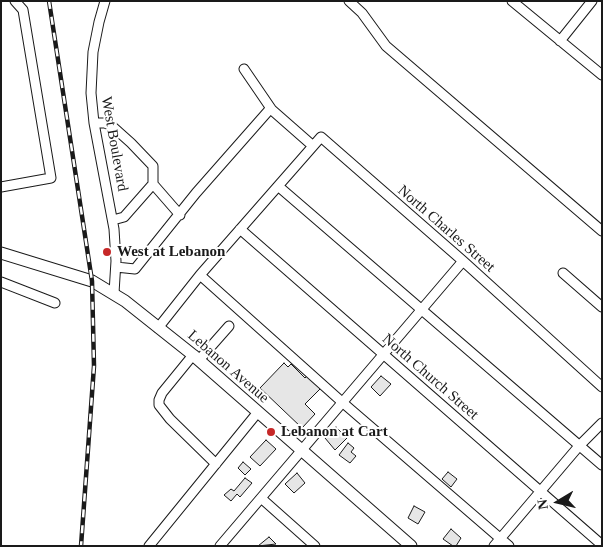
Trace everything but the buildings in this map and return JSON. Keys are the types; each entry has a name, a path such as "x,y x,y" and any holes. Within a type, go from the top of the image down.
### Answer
{"main road":[{"name":"Lebanon Avenue","path":"1,253 92,281 114,293 196,358 411,546"}],"street":[{"path":"1,187 51,178 23,10 15,1"},
{"name":"West Boulevard","path":"105,1 96,35 91,67 91,93 94,123 113,220 116,267 114,293"},
{"path":"348,1 362,12 386,46 602,231"},
{"path":"512,1 602,75"},
{"path":"560,41 592,1"},
{"path":"158,328 200,275 313,146 272,110 244,69"},
{"path":"116,267 135,269 196,193 270,109 272,110"},
{"path":"94,123 105,123 112,126 153,166 152,184 124,217 113,220"},
{"name":"North Charles Street","path":"313,146 321,137 463,261 602,387"},
{"path":"152,184 180,215"},
{"path":"278,186 602,465"},
{"name":"North Church Street","path":"240,229 602,545"},
{"path":"221,546 463,261"},
{"path":"563,273 602,307"},
{"path":"200,275 497,542 509,546"},
{"path":"1,282 54,303"},
{"path":"216,464 170,419 159,405 159,400 162,393 230,326"},
{"path":"149,546 258,412"},
{"path":"497,542 579,446 602,423"},
{"path":"260,498 315,546"}],"railway":[{"path":"49,1 92,281 94,366 81,546"}],"place":[{"name":"West at Lebanon","path":"107,252"},
{"name":"Lebanon at Cart","path":"271,432"}]}
